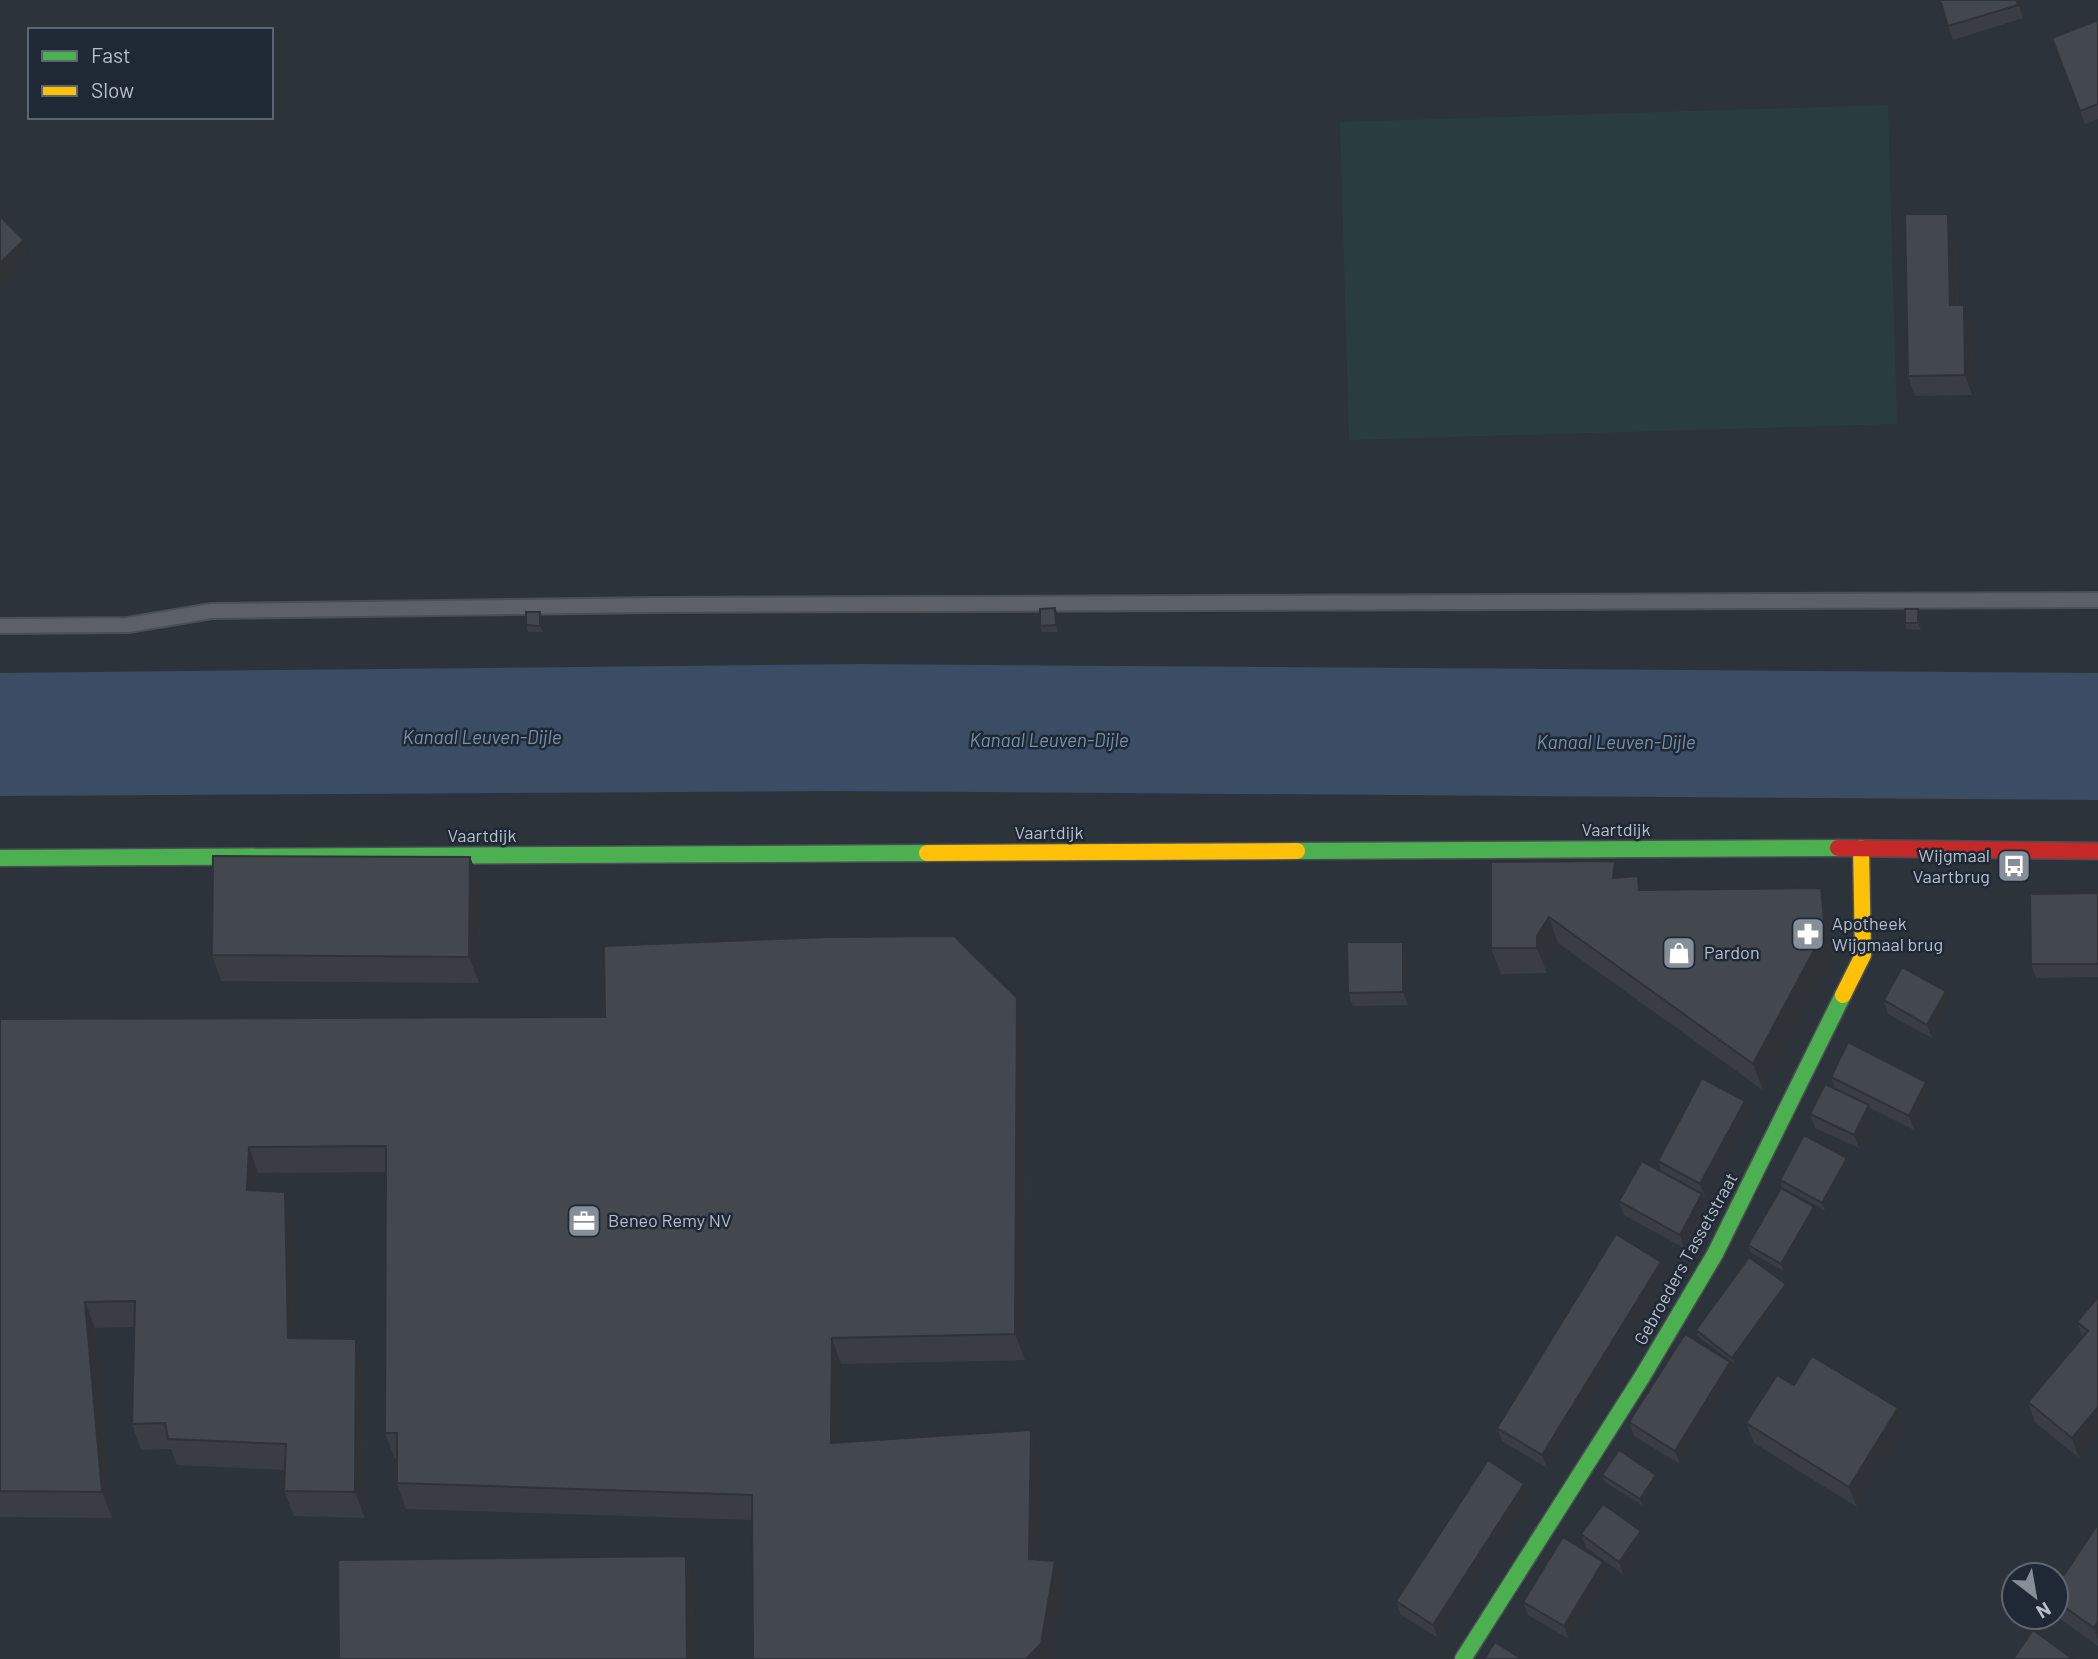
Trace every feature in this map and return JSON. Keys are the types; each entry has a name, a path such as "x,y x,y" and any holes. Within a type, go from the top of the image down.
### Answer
{"street":[{"name":"Vaartdijk","path":"0,858 1861,848 2098,851"},
{"name":"Gebroeders Tassetstraat","path":"1463,1659 1643,1377 1715,1254 1863,955 1861,848"}],"lane":[{"path":"0,626 128,625 212,611 653,605 2098,600"}],"green space":[{"path":"1888,105 1897,424 1349,440 1340,122"}],"water":[{"name":"Kanaal Leuven-Dijle","path":"861,664 2098,673 2098,800 830,791 0,796 0,673"}],"building":[{"path":"1940,0 2016,0 2018,5 1948,26"},
{"path":"2098,20 2098,104 2080,111 2052,38"},
{"path":"1905,214 1948,214 1950,305 1964,305 1965,375 1908,376"},
{"path":"0,216 24,240 0,263"},
{"path":"1055,608 1056,625 1040,626 1040,609"},
{"path":"1905,609 1918,609 1918,623 1905,623"},
{"path":"526,612 540,612 540,626 526,625"},
{"path":"213,856 470,857 469,957 212,955"},
{"path":"1615,861 1613,878 1638,876 1639,890 1821,888 1825,930 1753,1064 1549,917 1537,936 1537,948 1491,948 1491,862"},
{"path":"2098,893 2098,964 2031,964 2030,894"},
{"path":"954,936 1017,998 1015,1334 832,1338 831,1443 1031,1430 1029,1559 1055,1561 1041,1644 1026,1659 753,1659 752,1495 397,1483 397,1433 385,1433 386,1146 249,1147 247,1190 285,1192 288,1338 356,1339 355,1492 284,1491 286,1444 168,1439 165,1423 132,1424 135,1301 85,1302 102,1492 0,1491 0,1019 605,1017 604,946 827,937"},
{"path":"1347,942 1403,942 1403,992 1348,993"},
{"path":"1902,967 1946,991 1927,1025 1884,1000"},
{"path":"1848,1042 1926,1082 1909,1116 1831,1077"},
{"path":"1702,1078 1745,1101 1700,1184 1658,1161"},
{"path":"1825,1084 1869,1105 1854,1135 1810,1114"},
{"path":"1804,1135 1847,1158 1822,1203 1780,1180"},
{"path":"1642,1161 1702,1194 1680,1235 1619,1201"},
{"path":"1781,1188 1814,1207 1781,1264 1748,1245"},
{"path":"1616,1234 1661,1262 1542,1455 1497,1428"},
{"path":"1749,1257 1786,1284 1732,1358 1696,1330"},
{"path":"2098,1297 2098,1407 2072,1438 2028,1402 2088,1331 2077,1322"},
{"path":"1685,1334 1730,1362 1675,1451 1629,1422"},
{"path":"1812,1356 1898,1408 1849,1487 1746,1423 1777,1375 1794,1385"},
{"path":"1619,1450 1656,1475 1640,1499 1602,1475"},
{"path":"1488,1460 1524,1484 1433,1625 1396,1601"},
{"path":"1603,1504 1641,1531 1619,1562 1581,1534"},
{"path":"2098,1524 2098,1621 2094,1628 2070,1611 2070,1566"},
{"path":"1563,1537 1603,1562 1564,1626 1523,1602"},
{"path":"686,1556 687,1659 339,1659 338,1560"},
{"path":"2034,1631 2073,1659 2013,1659"},
{"path":"1495,1642 1522,1659 1484,1659"}],"traffic: fast":[{"path":"1297,851 1838,848"},
{"path":"0,858 927,853"},
{"path":"1463,1659 1642,1377 1715,1254 1843,995"}],"traffic: slow":[{"path":"1843,995 1863,955 1861,848"},
{"path":"927,853 1297,851"}],"traffic: jam":[{"path":"1838,848 2098,851"}],"place":[{"name":"Wijgmaal Vaartbrug","path":"2014,866"},
{"name":"Apotheek Wijgmaal brug","path":"1808,934"},
{"name":"Pardon","path":"1679,953"},
{"name":"Beneo Remy NV","path":"584,1221"}]}
